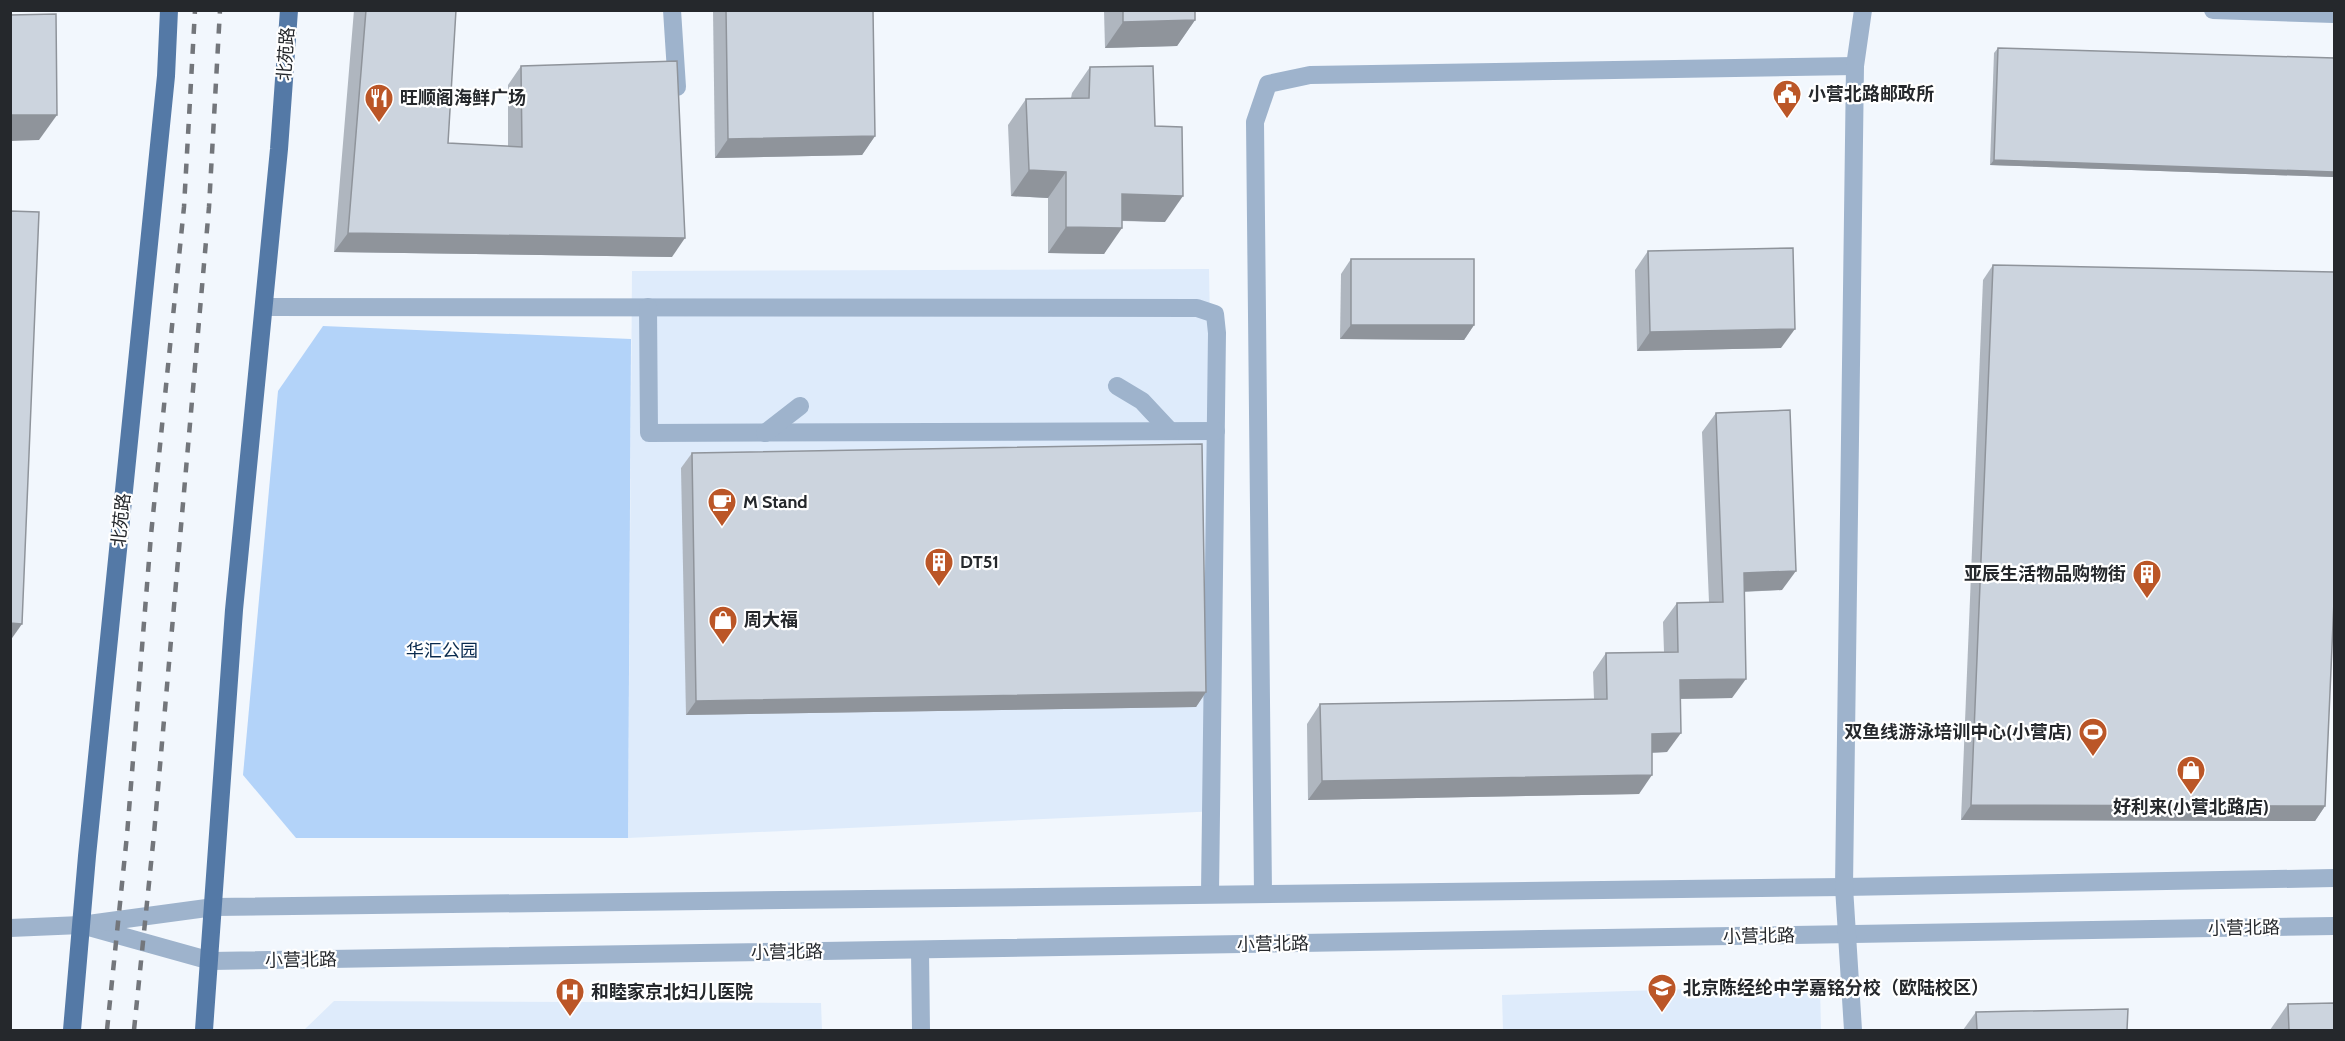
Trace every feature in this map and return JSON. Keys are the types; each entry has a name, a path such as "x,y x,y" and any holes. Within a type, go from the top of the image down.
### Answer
{"main road":[{"name":"北苑路","path":"72,1030 166,75 169,10"},
{"name":"北苑路","path":"204,1030 211,961 234,610 279,149 289,10"}],"street":[{"path":"672,10 678,105"},
{"path":"1853,1030 1844,887 1855,66 1863,10"},
{"path":"2213,10 2334,14"},
{"path":"1263,894 1255,122 1268,84 1311,75 1855,66"},
{"path":"264,307 1197,308 1215,314 1217,333 1210,894"},
{"path":"648,307 649,433 1216,431"},
{"path":"1117,386 1142,401 1170,431"},
{"path":"765,433 800,406"},
{"path":"10,927 81,925 214,907 1844,887 2334,878"},
{"name":"小营北路","path":"81,925 211,961 2334,926"},
{"path":"920,950 921,1030"}],"shaded area":[{"name":"DT51","path":"1209,269 1219,811 628,838 632,271"},
{"name":"北京陈经纶中学嘉铭分校（欧陆校区）","path":"1820,985 1821,1030 1503,1030 1502,995"},
{"name":"和睦家京北妇儿医院","path":"334,1001 821,1003 822,1030 304,1030"}],"green space":[{"name":"华汇公园","path":"323,326 631,339 628,838 296,838 243,775 278,391"}],"building":[{"path":"366,10 456,10 448,143 522,147 521,66 677,61 685,238 348,233"},
{"path":"726,10 873,10 875,136 728,139"},
{"path":"1123,10 1195,10 1195,20 1123,22"},
{"path":"56,14 57,115 10,115 10,15"},
{"path":"1998,48 2334,58 2334,172 1994,160"},
{"path":"1153,66 1155,126 1182,127 1183,196 1122,194 1122,228 1066,227 1066,172 1029,170 1026,99 1089,98 1090,67"},
{"path":"10,211 39,212 22,624 10,623"},
{"path":"1793,248 1795,329 1650,332 1648,251"},
{"path":"1351,259 1474,259 1474,325 1351,325"},
{"name":"亚辰生活物品购物街","path":"1993,265 2334,272 2334,601 2325,806 1971,805"},
{"path":"1790,410 1796,571 1744,573 1746,679 1680,680 1681,733 1652,734 1652,775 1322,781 1320,704 1607,699 1606,653 1678,652 1677,603 1723,602 1716,413"},
{"name":"DT51","path":"1202,444 1206,692 696,701 692,453"},
{"path":"2334,1003 2334,1030 2289,1030 2288,1004"},
{"path":"2128,1009 2127,1030 1977,1030 1976,1012"}],"railway":[{"path":"107,1030 127,835 151,535 184,207 195,10"},
{"path":"134,1030 154,834 209,207 220,10"}],"place":[{"name":"小营北路邮政所","path":"1787,120"},
{"name":"旺顺阁海鲜广场","path":"379,124"},
{"name":"M Stand","path":"722,528"},
{"name":"DT51","path":"939,588"},
{"name":"亚辰生活物品购物街","path":"2147,600"},
{"name":"周大福","path":"723,646"},
{"name":"双鱼线游泳培训中心(小营店)","path":"2093,758"},
{"name":"好利来(小营北路店)","path":"2191,796"},
{"name":"北京陈经纶中学嘉铭分校（欧陆校区）","path":"1662,1014"},
{"name":"和睦家京北妇儿医院","path":"570,1018"}]}
